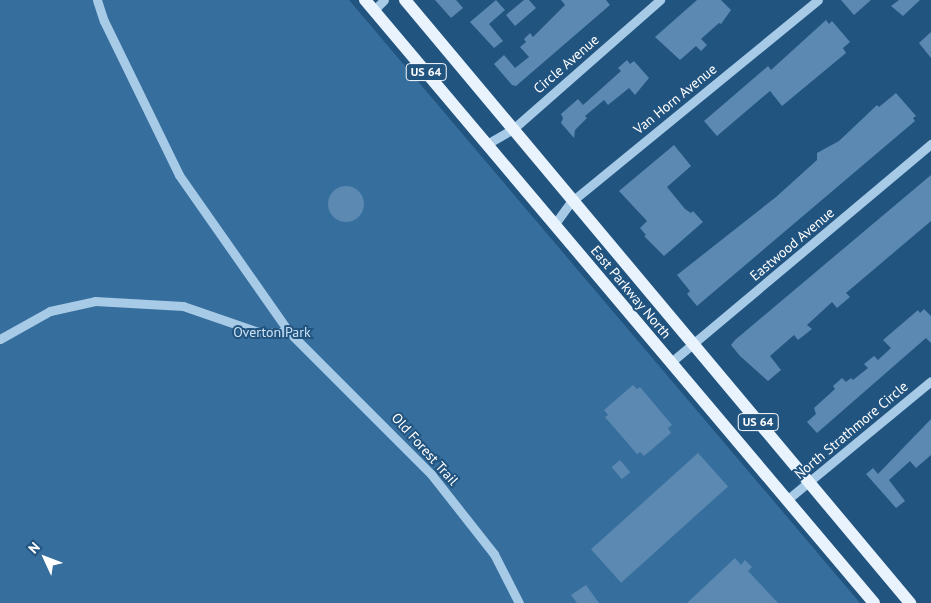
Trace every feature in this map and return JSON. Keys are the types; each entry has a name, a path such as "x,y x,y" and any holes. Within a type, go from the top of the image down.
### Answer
{"main road":[{"name":"East Parkway North","path":"406,0 571,202 910,603"},
{"name":"East Parkway North","path":"370,5 670,364 788,499 874,603"}],"street":[{"name":"Old Forest Trail","path":"97,0 104,21 179,176 289,332 431,474 494,554 519,603"},
{"path":"370,5 384,0"},
{"name":"Circle Avenue","path":"487,144 513,129 660,0"},
{"name":"Van Horn Avenue","path":"554,224 571,202 818,0"},
{"name":"Eastwood Avenue","path":"670,364 931,144"},
{"path":"0,339 50,312 95,301 183,306 258,332 289,332"},
{"name":"North Strathmore Circle","path":"788,499 931,381"}],"green space":[{"name":"Overton Park","path":"0,0 349,0 860,603 0,603"}],"building":[{"path":"435,0 456,0 463,8 451,18"},
{"path":"496,0 505,10 489,24 503,41 494,48 470,22"},
{"path":"524,0 529,0 536,8 515,26 506,15"},
{"path":"561,0 606,0 610,5 516,86 512,85 494,64 504,55 515,68 529,57 520,47 526,42 524,39 530,33 533,37 565,5"},
{"path":"697,0 721,0 731,10 721,24 719,23 701,39 707,45 701,51 696,46 680,60 655,37"},
{"path":"841,0 871,0 854,15"},
{"path":"899,0 920,0 903,16 891,6"},
{"path":"826,20 829,24 832,21 850,42 843,48 846,53 782,106 770,91 717,136 704,121 768,66 771,70"},
{"path":"931,32 931,58 919,43"},
{"path":"627,60 630,64 634,61 649,78 635,95 629,88 608,105 604,100 585,116 587,118 575,130 574,138 561,123 563,118 561,114 578,99 583,105 621,71 618,68"},
{"path":"896,93 916,116 913,118 915,121 697,306 687,294 690,291 677,275 776,197 817,160 817,153 839,141 877,105 879,107"},
{"path":"674,145 691,166 667,187 685,209 691,213 693,211 703,222 664,256 644,236 646,235 640,228 647,221 619,191"},
{"path":"931,175 931,221 846,293 850,297 837,308 832,302 807,325 812,329 798,340 794,335 770,356 781,370 768,381 740,356 731,345 735,340"},
{"path":"346,186 353,187 359,191 363,197 363,211 359,217 353,221 346,222 339,221 333,217 329,211 328,204 329,197 333,191 339,187"},
{"path":"924,309 931,316 931,343 926,338 817,433 807,422 816,414 814,408 835,389 833,386 842,378 846,382 851,378 853,380 868,368 864,364 874,356 878,360 891,348 883,340 918,310 920,313"},
{"path":"633,385 637,389 640,387 672,425 668,428 671,433 644,456 640,452 637,454 605,417 608,415 604,410"},
{"path":"931,419 931,455 916,468 910,461 889,480 905,501 896,508 866,474 873,468 878,474"},
{"path":"698,453 728,486 621,583 591,549"},
{"path":"620,460 630,472 622,479 612,467"},
{"path":"735,558 741,565 745,560 752,567 748,571 778,603 687,603"},
{"path":"586,585 599,603 577,603 571,595"}]}
